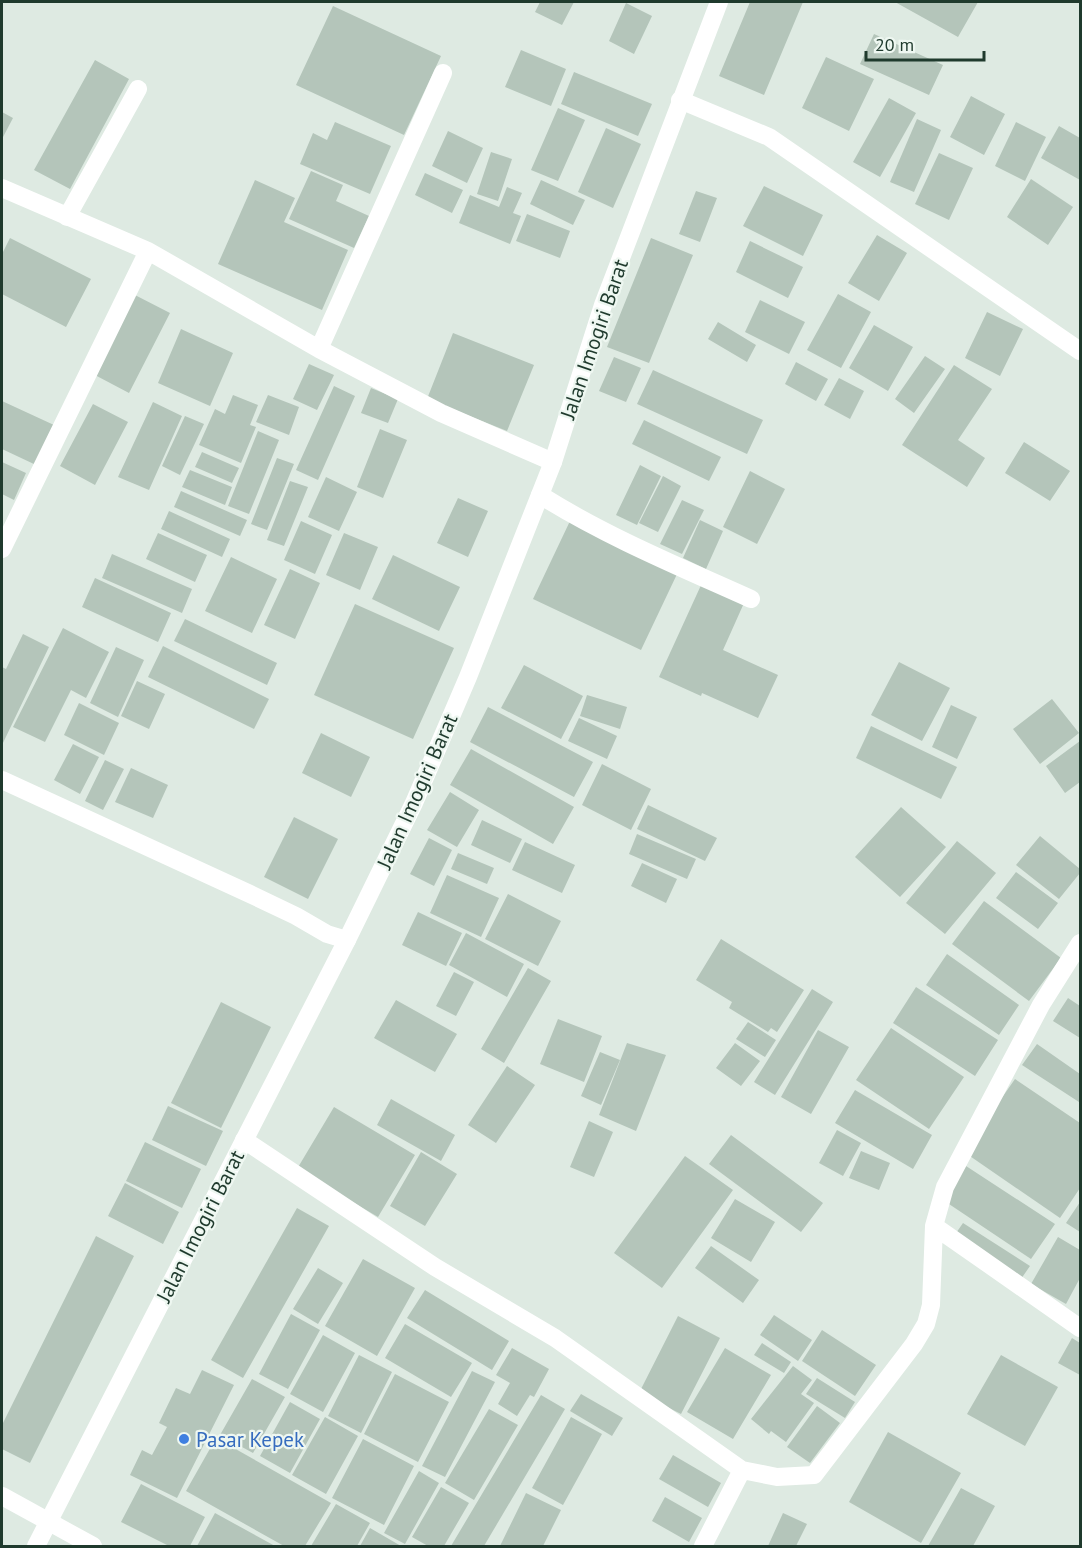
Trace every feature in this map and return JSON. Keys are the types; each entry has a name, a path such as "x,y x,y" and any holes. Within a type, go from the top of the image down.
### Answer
{"street":[{"name":"Jalan Imogiri Barat","path":"36,1546 347,940 419,792 553,462 603,305 719,2"},
{"path":"319,349 443,73"},
{"path":"67,217 138,89"},
{"path":"680,100 769,137 1080,351"},
{"path":"2,188 148,251 319,349 441,413 553,462"},
{"path":"2,549 148,251"},
{"path":"540,495 577,518 751,599"},
{"path":"2,780 250,894 327,934 347,940"},
{"path":"244,1140 435,1267 555,1338 742,1470 777,1477 814,1475 914,1344 926,1324 931,1305 934,1226 945,1187 1041,1005 1080,943"},
{"path":"934,1226 1080,1328"},
{"path":"703,1546 742,1470"},
{"path":"2,1496 93,1546"}],"building":[{"path":"540,2 574,2 562,25 535,12"},
{"path":"750,2 803,2 764,95 719,76"},
{"path":"895,2 978,2 958,37"},
{"path":"626,3 652,16 634,54 609,41"},
{"path":"333,6 441,56 404,135 296,85"},
{"path":"874,34 943,65 929,95 860,64"},
{"path":"521,50 566,69 551,106 505,87"},
{"path":"826,57 874,79 849,131 802,108"},
{"path":"95,60 129,79 70,189 34,170"},
{"path":"574,72 652,104 638,136 561,104"},
{"path":"971,96 1005,114 984,155 950,137"},
{"path":"889,98 916,113 880,177 853,162"},
{"path":"558,108 585,120 558,181 531,170"},
{"path":"2,112 13,118 2,139"},
{"path":"917,119 941,130 914,192 890,182"},
{"path":"335,122 391,146 370,194 300,164 313,133 327,140"},
{"path":"1016,122 1046,137 1025,181 995,166"},
{"path":"1059,126 1080,138 1080,180 1041,158"},
{"path":"606,128 641,144 613,208 578,192"},
{"path":"448,131 483,148 467,183 432,166"},
{"path":"491,152 512,159 498,201 477,194"},
{"path":"939,153 973,168 949,220 915,204"},
{"path":"311,171 343,185 336,201 369,216 354,248 289,219"},
{"path":"425,173 463,190 452,213 415,195"},
{"path":"1031,179 1073,207 1048,245 1007,217"},
{"path":"255,180 295,198 284,222 348,250 322,310 218,264"},
{"path":"541,180 585,200 573,225 530,204"},
{"path":"764,186 823,215 803,256 743,226"},
{"path":"507,187 522,193 513,213 521,216 510,244 459,223 470,195 499,207"},
{"path":"696,191 717,198 700,242 679,234"},
{"path":"527,214 570,231 560,258 516,241"},
{"path":"877,235 907,253 879,301 848,283"},
{"path":"10,238 91,279 66,327 2,294 2,254"},
{"path":"651,238 693,255 649,363 607,347"},
{"path":"750,241 803,267 788,298 736,272"},
{"path":"133,294 170,313 129,393 93,374"},
{"path":"838,294 871,312 841,368 807,350"},
{"path":"760,300 805,322 789,354 745,332"},
{"path":"987,312 1023,329 1000,376 965,358"},
{"path":"718,322 756,345 747,362 708,339"},
{"path":"874,325 913,347 888,391 849,368"},
{"path":"181,329 233,353 210,406 158,383"},
{"path":"453,333 534,365 507,431 427,399"},
{"path":"925,356 945,369 914,413 895,399"},
{"path":"614,357 641,368 626,402 599,391"},
{"path":"796,362 828,379 816,401 785,384"},
{"path":"309,364 334,375 317,410 293,399"},
{"path":"954,365 992,389 958,440 985,458 967,487 902,445"},
{"path":"653,370 763,420 747,454 637,404"},
{"path":"839,378 864,391 850,419 824,405"},
{"path":"334,386 355,396 318,480 296,470"},
{"path":"371,388 398,399 388,423 361,413"},
{"path":"233,395 258,405 250,425 256,427 241,463 199,445 215,409 225,414"},
{"path":"268,395 299,407 289,435 256,422"},
{"path":"2,401 54,425 36,465 2,449"},
{"path":"153,402 182,416 149,490 118,477"},
{"path":"93,404 128,422 95,485 60,466"},
{"path":"185,416 204,424 180,475 162,466"},
{"path":"644,420 721,457 709,481 632,444"},
{"path":"380,429 407,440 383,498 357,487"},
{"path":"258,431 279,440 249,514 228,506"},
{"path":"1024,442 1070,471 1050,501 1005,473"},
{"path":"202,452 239,468 232,483 195,467"},
{"path":"277,458 294,464 267,530 251,524"},
{"path":"2,462 26,473 14,500 2,494"},
{"path":"640,465 661,476 637,525 616,515"},
{"path":"190,470 232,487 225,505 182,487"},
{"path":"750,471 785,489 757,544 723,527"},
{"path":"663,476 681,486 658,532 639,523"},
{"path":"326,477 357,492 339,531 308,517"},
{"path":"290,481 308,487 284,546 267,540"},
{"path":"181,491 247,520 240,536 174,507"},
{"path":"458,498 488,511 468,557 437,543"},
{"path":"682,500 704,510 682,554 660,544"},
{"path":"169,511 230,539 222,557 161,529"},
{"path":"700,520 723,531 706,569 683,558"},
{"path":"301,521 332,535 315,574 284,560"},
{"path":"570,521 678,572 641,650 533,599"},
{"path":"158,533 207,555 195,582 146,559"},
{"path":"344,533 378,547 360,590 326,575"},
{"path":"112,554 192,589 182,613 102,578"},
{"path":"393,555 460,587 439,631 372,599"},
{"path":"231,557 277,579 252,633 205,611"},
{"path":"290,569 320,583 295,639 264,625"},
{"path":"95,578 171,613 158,642 82,607"},
{"path":"702,583 744,603 723,650 778,675 758,718 659,677"},
{"path":"355,604 454,648 413,739 314,695"},
{"path":"185,619 277,663 267,685 174,641"},
{"path":"63,628 109,652 86,698 71,690 45,742 13,727"},
{"path":"23,634 49,647 2,745 2,667 6,669"},
{"path":"163,646 269,699 254,729 148,677"},
{"path":"116,647 144,660 118,717 90,703"},
{"path":"899,662 950,688 922,741 871,715"},
{"path":"524,665 583,696 561,739 501,708"},
{"path":"137,681 165,694 149,729 121,716"},
{"path":"587,695 627,707 620,729 580,716"},
{"path":"1052,699 1079,733 1040,764 1013,729"},
{"path":"79,703 119,723 104,755 64,735"},
{"path":"951,705 977,717 957,759 932,747"},
{"path":"488,707 593,762 574,797 470,742"},
{"path":"579,718 617,736 607,759 568,741"},
{"path":"871,726 957,767 941,799 856,758"},
{"path":"321,733 370,757 351,797 302,773"},
{"path":"1080,741 1080,782 1065,793 1046,766"},
{"path":"73,744 99,757 80,794 54,780"},
{"path":"471,749 574,807 553,844 450,785"},
{"path":"105,760 124,769 103,810 85,801"},
{"path":"602,764 651,789 631,830 582,805"},
{"path":"131,768 168,785 153,818 115,802"},
{"path":"450,792 479,810 457,847 427,830"},
{"path":"648,805 717,838 705,861 637,829"},
{"path":"901,807 946,847 900,897 855,857"},
{"path":"294,817 338,839 308,899 264,877"},
{"path":"482,820 522,839 510,863 471,845"},
{"path":"637,834 696,859 687,879 629,854"},
{"path":"1040,836 1080,869 1080,873 1059,899 1016,865"},
{"path":"429,838 452,850 434,886 410,874"},
{"path":"957,841 996,873 945,934 906,903"},
{"path":"525,842 575,865 562,893 512,870"},
{"path":"458,853 494,868 487,884 451,869"},
{"path":"642,863 677,879 666,903 631,886"},
{"path":"1016,872 1058,903 1038,929 996,898"},
{"path":"447,875 499,898 481,937 430,913"},
{"path":"508,894 561,921 538,966 485,939"},
{"path":"984,901 1061,958 1029,1001 952,944"},
{"path":"418,912 462,933 446,966 402,945"},
{"path":"466,933 524,964 507,997 449,965"},
{"path":"721,939 804,990 777,1032 771,1028 768,1032 729,1008 732,1002 696,980"},
{"path":"947,954 1019,1005 999,1035 926,985"},
{"path":"528,968 551,981 504,1063 481,1049"},
{"path":"454,972 474,982 456,1016 436,1006"},
{"path":"916,987 998,1040 975,1076 893,1023"},
{"path":"812,989 833,1002 775,1095 754,1082"},
{"path":"1068,998 1080,1006 1080,1038 1053,1021"},
{"path":"396,1000 457,1034 435,1072 374,1038"},
{"path":"221,1002 271,1027 221,1128 171,1103"},
{"path":"558,1019 602,1036 584,1082 540,1064"},
{"path":"748,1022 776,1040 765,1057 736,1039"},
{"path":"891,1028 964,1077 929,1129 856,1080"},
{"path":"818,1030 849,1047 811,1114 781,1097"},
{"path":"627,1043 666,1055 636,1131 599,1115"},
{"path":"735,1043 760,1061 741,1086 716,1068"},
{"path":"1037,1044 1080,1074 1079,1102 1022,1065"},
{"path":"600,1052 620,1060 601,1105 581,1096"},
{"path":"507,1066 535,1085 496,1143 468,1125"},
{"path":"1015,1079 1080,1123 1080,1188 1060,1218 964,1152"},
{"path":"855,1090 932,1135 913,1169 835,1123"},
{"path":"391,1099 455,1135 441,1161 377,1125"},
{"path":"168,1106 223,1131 206,1166 152,1140"},
{"path":"334,1107 415,1155 378,1217 297,1169"},
{"path":"589,1121 613,1132 594,1177 570,1167"},
{"path":"837,1130 861,1143 843,1176 819,1163"},
{"path":"731,1135 823,1203 801,1232 709,1164"},
{"path":"145,1142 201,1169 182,1208 126,1181"},
{"path":"861,1151 890,1163 879,1190 849,1178"},
{"path":"421,1152 457,1174 425,1226 390,1206"},
{"path":"685,1156 733,1190 662,1288 614,1253"},
{"path":"966,1166 1055,1224 1031,1259 943,1200"},
{"path":"125,1183 179,1212 163,1244 108,1216"},
{"path":"735,1199 775,1222 751,1262 711,1238"},
{"path":"1080,1202 1080,1232 1066,1223"},
{"path":"297,1208 329,1226 243,1378 211,1360"},
{"path":"963,1223 1030,1266 1021,1279 954,1236"},
{"path":"96,1236 134,1256 30,1463 2,1449 2,1425"},
{"path":"1058,1237 1080,1250 1080,1278 1066,1304 1031,1284"},
{"path":"711,1246 759,1280 743,1303 695,1268"},
{"path":"363,1259 415,1288 377,1356 325,1326"},
{"path":"318,1268 343,1283 318,1324 293,1309"},
{"path":"425,1290 509,1341 492,1370 407,1318"},
{"path":"291,1314 320,1330 288,1389 259,1374"},
{"path":"774,1315 812,1340 798,1361 760,1335"},
{"path":"678,1316 720,1338 681,1414 639,1393"},
{"path":"405,1324 472,1363 451,1397 385,1358"},
{"path":"822,1330 876,1365 855,1396 802,1361"},
{"path":"323,1335 355,1353 323,1412 290,1394"},
{"path":"1072,1338 1080,1343 1080,1375 1058,1363"},
{"path":"762,1343 791,1362 784,1373 754,1355"},
{"path":"512,1348 549,1369 534,1397 530,1395 517,1416 498,1404 510,1383 496,1375"},
{"path":"725,1348 771,1375 733,1439 687,1412"},
{"path":"359,1355 392,1372 361,1433 328,1416"},
{"path":"1001,1355 1058,1387 1025,1446 967,1414"},
{"path":"793,1366 812,1380 801,1394 814,1403 786,1442 771,1431 769,1434 751,1419"},
{"name":"Pasar Kepek","path":"202,1370 234,1385 177,1498 130,1475 142,1450 152,1455 167,1427 159,1423 176,1388 190,1394"},
{"path":"472,1371 495,1382 445,1477 422,1466"},
{"path":"395,1374 449,1402 418,1462 364,1434"},
{"path":"817,1378 855,1402 845,1418 806,1394"},
{"path":"252,1379 285,1397 253,1453 220,1435"},
{"path":"581,1394 623,1418 612,1436 570,1411"},
{"path":"541,1395 565,1409 484,1546 451,1546"},
{"path":"290,1402 320,1419 290,1473 260,1456"},
{"path":"817,1406 840,1423 810,1463 787,1447"},
{"path":"489,1409 518,1425 474,1500 445,1483"},
{"path":"325,1417 358,1436 326,1494 292,1475"},
{"path":"571,1417 602,1434 563,1505 532,1488"},
{"path":"888,1432 961,1473 921,1543 849,1502"},
{"path":"216,1438 331,1503 305,1546 284,1546 186,1491"},
{"path":"363,1439 414,1466 384,1525 332,1498"},
{"path":"673,1455 721,1483 708,1507 659,1479"},
{"path":"419,1471 439,1483 405,1544 384,1533"},
{"path":"141,1484 205,1517 190,1546 169,1546 121,1522"},
{"path":"441,1487 469,1503 444,1546 428,1546 412,1537"},
{"path":"961,1488 995,1506 973,1546 928,1546"},
{"path":"526,1493 561,1510 543,1546 500,1546"},
{"path":"665,1497 702,1518 689,1542 652,1521"},
{"path":"336,1504 370,1523 357,1546 311,1546"},
{"path":"215,1513 275,1546 197,1546"},
{"path":"783,1513 807,1524 796,1546 768,1546"},
{"path":"370,1528 401,1546 360,1546"}],"place":[{"name":"Pasar Kepek","path":"184,1439"}]}
